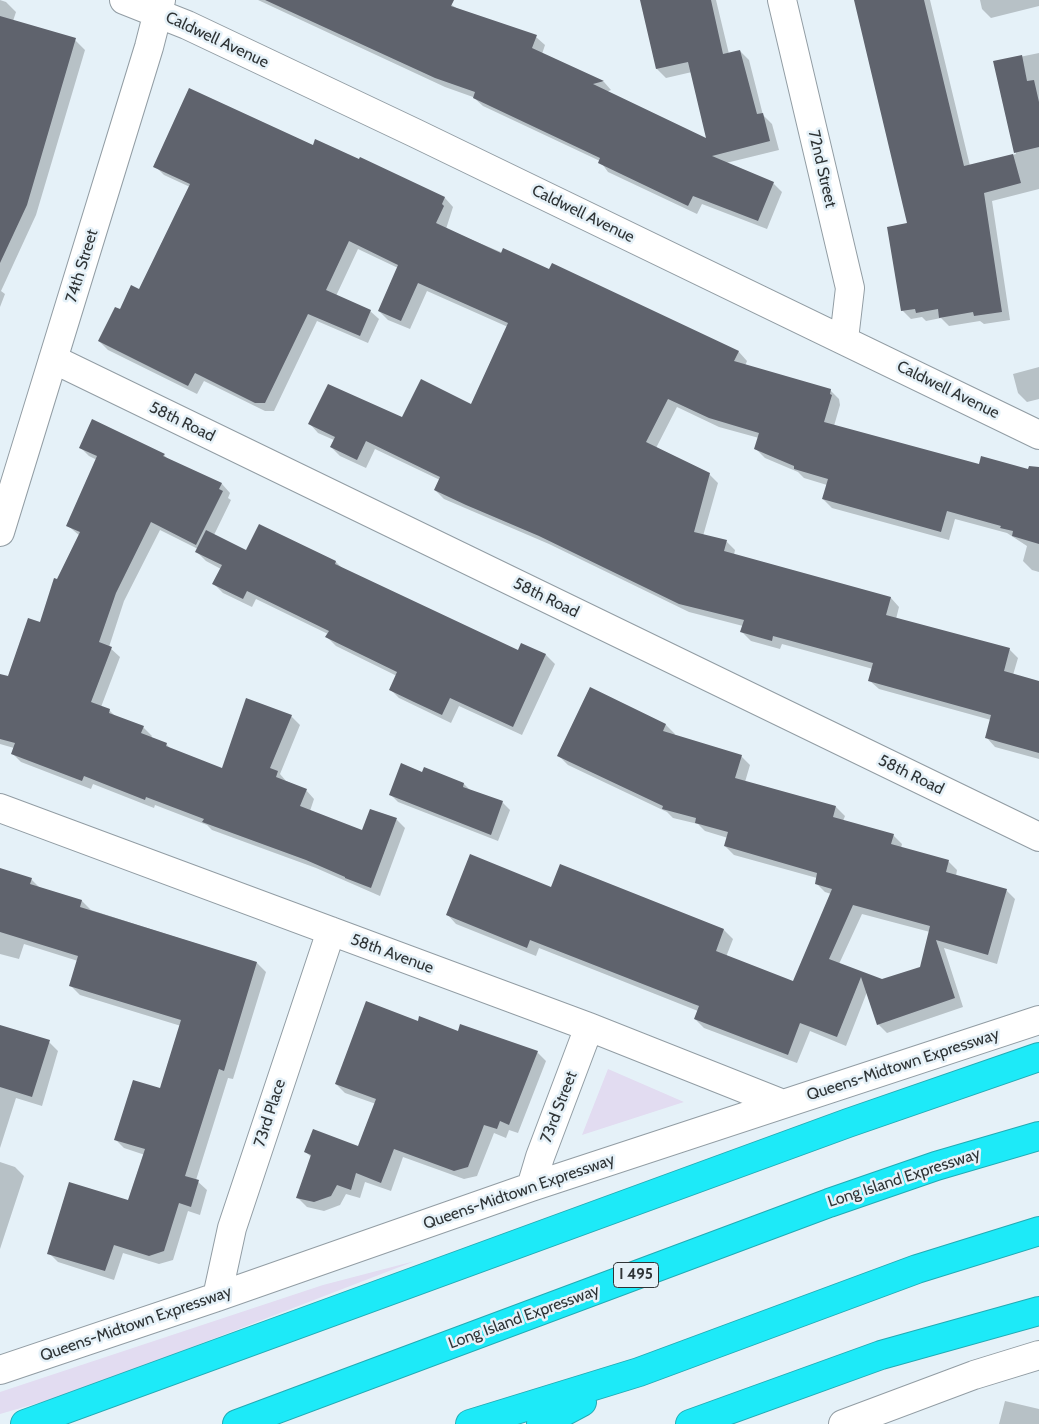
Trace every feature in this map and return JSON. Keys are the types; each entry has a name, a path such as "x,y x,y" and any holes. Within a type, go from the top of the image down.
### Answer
{"highway":[{"path":"25,1424 839,1126 1039,1056"},
{"name":"Long Island Expressway","path":"237,1424 829,1202 936,1166 1039,1136"},
{"path":"470,1424 639,1372 917,1269 1039,1231"},
{"path":"690,1424 882,1355 1039,1311"},
{"path":"541,1424 639,1372"}],"street":[{"name":"Caldwell Avenue","path":"124,0 159,7 1039,435"},
{"name":"72nd Street","path":"782,0 850,288 844,339"},
{"name":"74th Street","path":"0,532 159,7"},
{"name":"58th Road","path":"53,359 1039,837"},
{"name":"58th Avenue","path":"0,808 590,1027 783,1104"},
{"name":"73rd Place","path":"217,1297 232,1228 331,931"},
{"name":"Queens-Midtown Expressway","path":"0,1370 217,1297 531,1187 1039,1020"},
{"name":"73rd Street","path":"531,1187 540,1157 590,1027"},
{"path":"843,1424 974,1375 1039,1355"}],"shaded area":[{"path":"608,1069 684,1102 582,1135"},
{"path":"415,1261 73,1393 0,1414 0,1392 323,1285"}],"building":[{"path":"265,0 454,0 451,6 537,35 532,48 604,81 593,84 706,138 688,62 656,69 640,0 711,0 723,54 740,50 757,114 763,113 770,141 712,156 774,182 758,221 693,196 688,206 598,163 600,158 473,98 475,92 435,78"},
{"path":"854,0 924,0 964,166 1013,154 1021,183 984,193 1002,312 974,316 973,312 939,318 938,309 916,313 915,309 901,311 887,227 907,223"},
{"path":"0,16 76,38 27,205 0,263"},
{"path":"1022,55 1027,81 1034,80 1039,102 1039,147 1014,153 993,61"},
{"path":"189,88 313,145 315,139 359,159 360,157 445,197 442,204 444,206 436,223 501,253 503,248 549,269 552,263 739,351 734,361 831,389 830,394 832,395 824,422 979,464 981,456 1028,469 1029,466 1039,467 1039,544 1012,536 1013,531 1000,528 1001,526 947,511 941,532 822,499 828,479 794,469 794,466 754,449 759,433 709,418 668,399 646,442 710,473 694,532 727,540 724,551 891,597 886,615 1010,648 1004,671 1039,681 1039,753 985,738 991,715 868,681 873,663 773,636 772,641 740,632 744,620 679,604 539,536 434,490 440,477 366,441 357,460 330,447 335,437 308,424 328,384 402,417 421,379 471,404 508,323 418,283 401,321 378,311 398,265 349,241 326,290 371,310 360,336 308,314 265,403 255,403 195,373 188,386 98,341 115,307 120,309 131,285 139,289 190,184 153,167"},
{"path":"92,419 165,454 163,456 222,483 219,489 223,491 196,545 151,522 116,593 99,642 112,647 91,702 110,709 109,713 144,726 141,733 167,743 166,746 222,768 246,698 292,715 270,768 278,771 276,777 307,789 300,806 362,830 370,809 397,818 371,888 306,860 202,822 204,819 146,797 145,800 84,776 82,781 11,754 15,743 0,739 0,674 8,676 28,618 40,622 54,578 57,579 80,532 66,526 97,456 79,448"},
{"path":"259,524 336,561 335,564 518,650 521,643 546,654 513,727 450,698 442,715 414,702 389,690 397,672 325,637 329,631 247,591 243,599 212,584 222,565 195,552 206,530 246,550"},
{"path":"590,687 666,724 663,731 742,755 735,778 836,806 833,817 894,834 891,844 949,860 946,872 1007,889 988,955 936,940 955,998 877,1025 861,977 837,1037 800,1023 788,1055 694,1019 699,1006 530,940 527,948 446,915 470,854 551,887 560,864 724,929 716,951 793,981 832,889 815,884 817,873 724,846 728,832 695,823 696,818 662,809 663,806 557,756","holes":["853,905 930,926 920,967 882,979 829,959"]},
{"path":"401,763 422,772 424,767 464,783 463,787 503,801 491,835 389,795"},
{"path":"0,868 32,878 30,884 82,900 80,907 257,962 224,1071 219,1069 185,1176 199,1180 191,1207 179,1203 164,1251 149,1256 114,1245 105,1271 47,1254 69,1182 128,1200 145,1149 114,1140 133,1080 160,1088 181,1020 69,986 78,956 0,932"},
{"path":"366,1001 418,1021 419,1016 458,1031 460,1024 538,1051 509,1125 500,1121 497,1129 484,1125 468,1167 454,1171 394,1149 381,1183 356,1173 351,1190 337,1185 331,1196 314,1202 296,1198 311,1155 304,1152 313,1129 358,1146 376,1099 335,1084"},
{"path":"0,1025 50,1040 32,1097 0,1087"}]}
